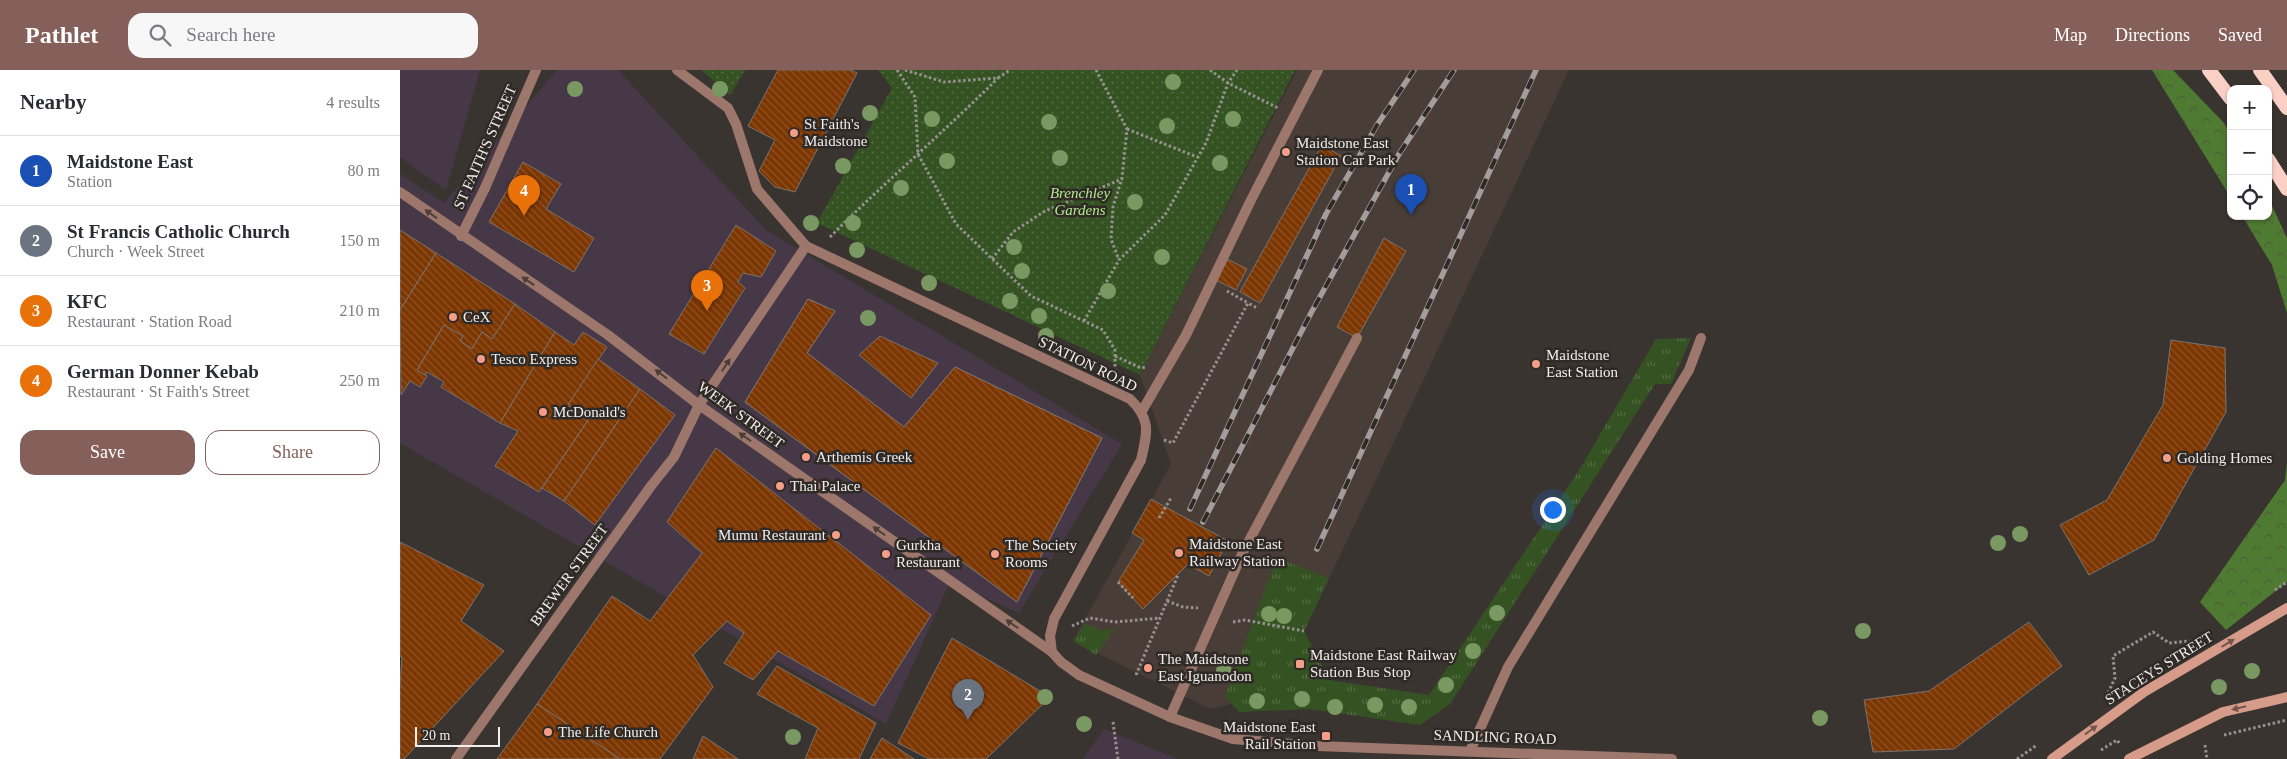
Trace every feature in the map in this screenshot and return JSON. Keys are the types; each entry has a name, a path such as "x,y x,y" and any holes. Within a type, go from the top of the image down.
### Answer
{"highway":[{"path":"2209,70 2227,94"},
{"path":"2260,70 2287,108"},
{"path":"2272,165 2287,189"}],"main road":[{"name":"STACEYS STREET","path":"2052,759 2144,692 2287,608"},
{"path":"2129,759 2223,712 2287,697"}],"street":[{"name":"ST FAITH'S STREET","path":"461,236 485,188 536,70"},
{"name":"STATION ROAD","path":"676,70 728,108 736,124 757,189 806,246 1130,399 1142,411 1147,434 1140,460 1054,619 1050,636 1052,652"},
{"path":"1142,411 1186,335 1251,200 1318,70"},
{"name":"WEEK STREET","path":"400,192 461,236 608,335 699,405 1052,652 1061,662 1079,675 1170,717 1233,739 1317,746"},
{"path":"699,405 806,246"},
{"path":"1170,717 1243,552 1357,338"},
{"path":"1470,750 1508,667 1689,370 1701,338"},
{"name":"BREWER STREET","path":"456,759 651,486 674,457 699,405"},
{"name":"SANDLING ROAD","path":"1317,746 1470,750 1672,759"}],"path":[{"path":"897,70 915,97 918,154 956,224 1031,296 1103,330 1115,350 1115,392"},
{"path":"905,70 944,82 998,78"},
{"path":"817,250 877,191 954,122 998,78 1010,70"},
{"path":"1096,70 1127,129 1122,178 1113,207 1111,238 1119,260"},
{"path":"1210,70 1228,83 1280,109"},
{"path":"1084,321 1119,260 1166,215 1206,143 1228,83 1237,70"},
{"path":"1127,129 1197,157"},
{"path":"992,259 1013,232 1045,210 1122,178"},
{"path":"1147,434 1173,443 1248,303 1257,308"},
{"path":"1159,518 1171,498"},
{"path":"1136,675 1178,575"},
{"path":"1118,582 1133,598"},
{"path":"2272,592 2287,582"},
{"path":"1167,601 1183,607 1204,609"},
{"path":"1070,628 1090,618 1115,622 1160,618"},
{"path":"1230,622 1245,620 1304,631"},
{"path":"2106,696 2115,678 2113,656 2118,651 2153,632 2169,643 2195,640"},
{"path":"2218,738 2225,734 2287,720"},
{"path":"1113,722 1118,759"},
{"path":"2198,748 2212,741"},
{"path":"2017,759 2038,744"},
{"path":"2205,745 2207,759"}],"shaded area":[{"path":"400,70 480,70 446,190 400,157"},
{"path":"557,70 618,70 766,230 1122,444 1019,613 950,582 886,724 400,443 400,174 444,203"},
{"path":"1297,70 1569,70 1304,631 1329,680 1210,709 1073,641 1171,464 1140,375"},
{"path":"1104,729 1178,759 1083,759"}],"green space":[{"path":"701,70 745,70 730,95"},
{"name":"Brenchley Gardens","path":"878,70 1295,70 1140,375 817,223 892,88"},
{"path":"2152,70 2173,70 2224,123 2227,128 2227,192"},
{"path":"2272,206 2287,238 2287,313 2272,265 2244,220 2272,220"},
{"path":"1691,338 1671,384 1655,384 1450,704 1420,725 1310,709 1239,712 1225,696 1277,558 1329,578 1304,631 1329,680 1429,695 1578,472 1656,339"},
{"path":"2287,462 2287,582 2226,630 2200,602 2285,480"},
{"path":"1085,624 1102,631 1115,628 1096,655 1073,641"}],"building":[{"name":"St Faith's Maidstone","path":"778,70 851,70 857,73 795,192 775,187 759,171 775,140 748,126"},
{"path":"1322,145 1341,156 1260,303 1240,292"},
{"path":"523,162 561,184 546,209 594,238 574,272 489,222"},
{"path":"736,225 776,251 761,277 743,273 738,282 745,288 704,354 669,334"},
{"path":"400,230 436,253 400,310"},
{"path":"1384,238 1406,251 1357,338 1337,327"},
{"name":"CeX","path":"436,253 515,304 492,339 482,332 472,349 460,341 463,336 444,325 417,370 427,376 420,387 410,381 401,395 400,310"},
{"path":"1227,259 1247,269 1236,290 1216,280"},
{"path":"808,299 835,311 807,353 904,427 955,367 1102,438 1017,602 745,402","holes":["998,425 1050,450 1012,518 955,479 965,466 968,467"]},
{"path":"808,299 835,311 807,353 904,427 955,367 1102,438 1017,602 745,402"},
{"name":"Tesco Express","path":"515,304 555,332 500,423 441,387 444,382 427,372 425,375 417,370 444,325 463,336 460,341 472,349 482,332 492,339"},
{"name":"McDonald's","path":"555,332 574,345 583,332 607,347 568,405 589,419 539,492 495,466 518,431 500,423"},
{"path":"880,336 938,363 911,398 859,355"},
{"path":"2171,340 2225,348 2226,412 2154,540 2089,575 2060,525 2107,500 2163,405"},
{"path":"598,359 640,389 564,501 542,488 589,419 568,405"},
{"path":"640,389 675,415 595,525 564,501"},
{"path":"716,448 931,615 874,706 778,651 753,680 724,663 744,633 727,621 693,655 713,687 660,759 620,759 537,704 612,596 650,621 702,553 667,522"},
{"name":"Maidstone East Railway Station","path":"1151,499 1228,541 1209,576 1188,564 1143,609 1118,582 1144,540 1132,533"},
{"path":"400,542 484,585 461,621 504,651 404,759 400,759 402,657 400,656"},
{"path":"2029,622 2062,666 1954,749 1873,752 1864,700 1929,691"},
{"path":"952,638 1050,697 986,759 929,759 898,743"},
{"path":"777,666 876,723 859,759 805,759 818,728 757,694"},
{"name":"The Life Church","path":"537,704 620,759 497,759"},
{"path":"703,736 738,759 693,759"},
{"path":"882,738 914,759 870,759"}],"railway":[{"path":"1190,509 1326,214 1377,125 1414,70"},
{"path":"1203,522 1311,313 1399,154 1454,70"},
{"path":"1317,549 1536,70"}],"place":[{"name":"St Faith's Maidstone","path":"794,133"},
{"name":"Maidstone East Station Car Park","path":"1286,152"},
{"name":"Maidstone East","path":"1411,215"},
{"name":"German Donner Kebab","path":"524,216"},
{"name":"KFC","path":"707,311"},
{"name":"CeX","path":"453,317"},
{"name":"Tesco Express","path":"481,359"},
{"name":"Maidstone East Station","path":"1536,364"},
{"name":"McDonald's","path":"543,412"},
{"name":"Arthemis Greek","path":"806,457"},
{"name":"Golding Homes","path":"2167,458"},
{"name":"Thai Palace","path":"780,486"},
{"name":"Mumu Restaurant","path":"836,535"},
{"name":"Maidstone East Railway Station","path":"1179,553"},
{"name":"Gurkha Restaurant","path":"886,554"},
{"name":"The Society Rooms","path":"995,554"},
{"name":"Maidstone East Railway Station Bus Stop","path":"1300,664"},
{"name":"The Maidstone East Iguanodon","path":"1148,668"},
{"name":"St Francis Catholic Church","path":"968,720"},
{"name":"The Life Church","path":"548,732"},
{"name":"Maidstone East Rail Station","path":"1326,736"}]}
